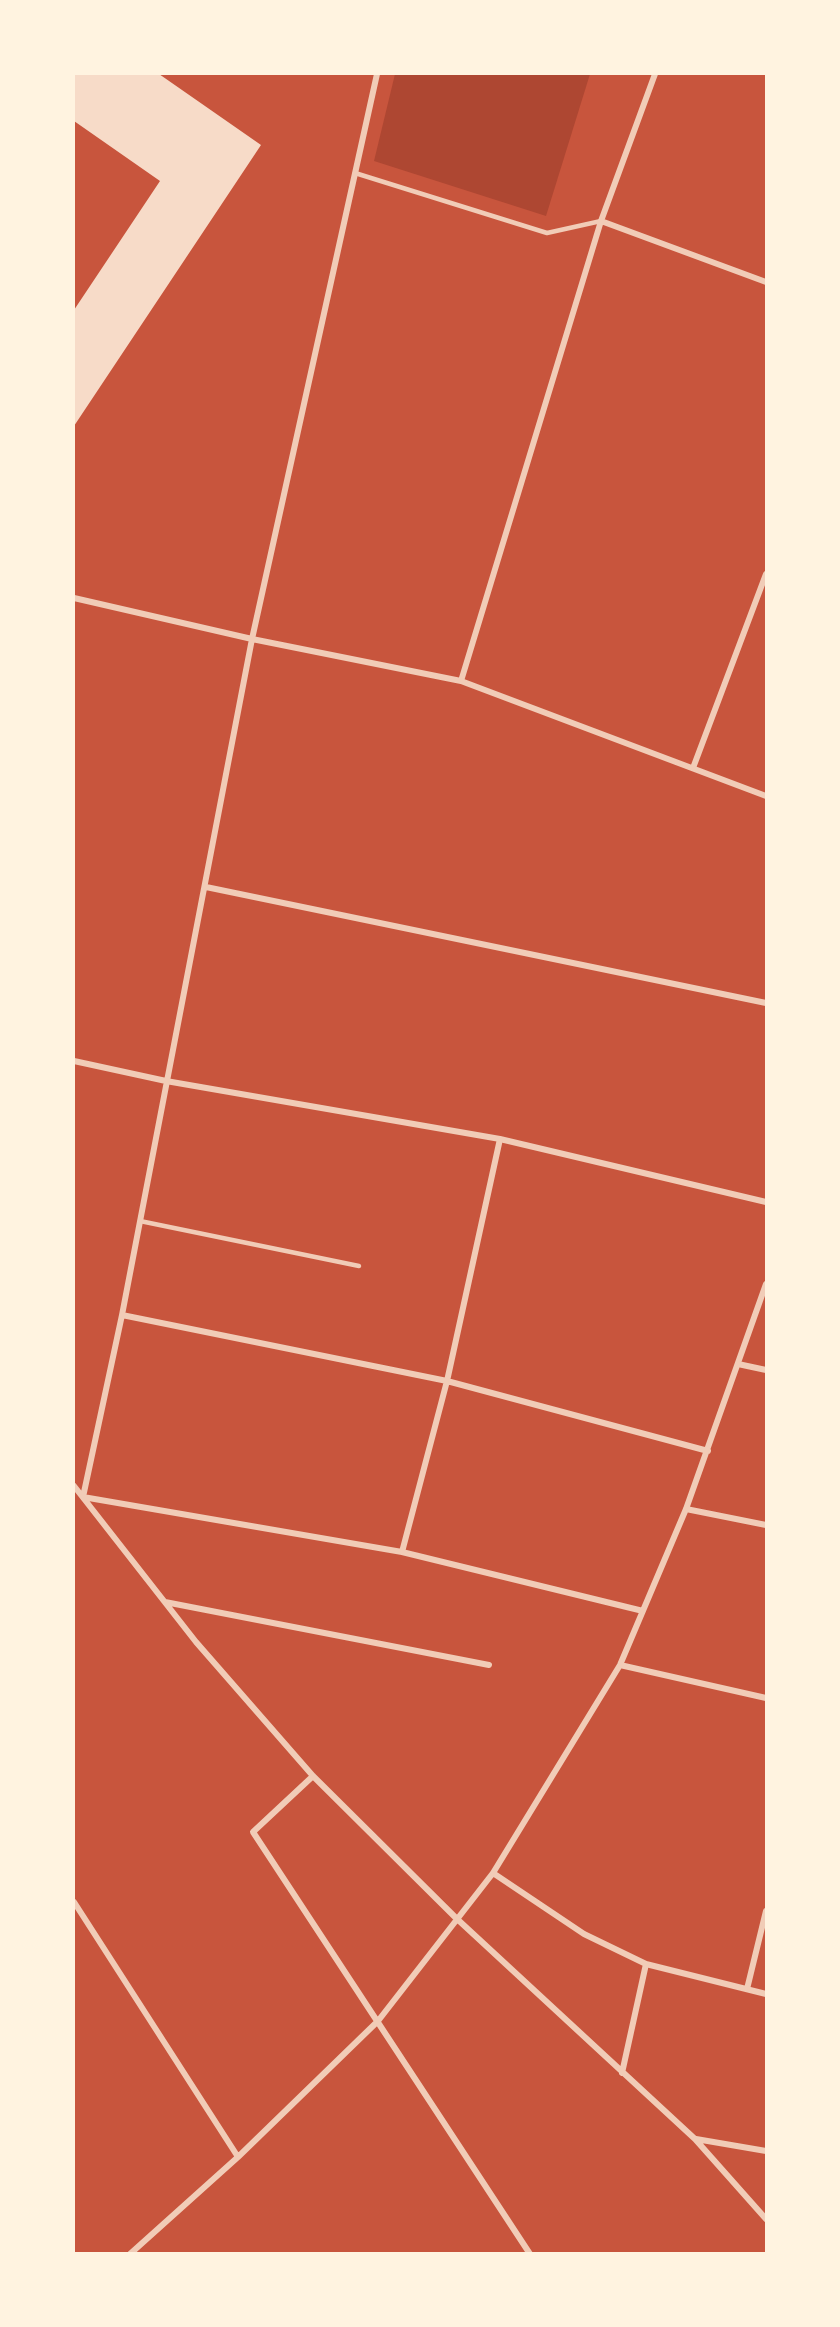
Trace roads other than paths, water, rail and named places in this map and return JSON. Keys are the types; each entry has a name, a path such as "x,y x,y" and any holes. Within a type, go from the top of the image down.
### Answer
{"street":[{"path":"83,1497 122,1316 252,639 377,74"},
{"path":"461,681 602,221 655,74"},
{"path":"602,221 766,282"},
{"path":"693,768 766,574"},
{"path":"74,598 252,639 461,681 766,796"},
{"path":"206,886 766,1003"},
{"path":"74,1061 166,1081 501,1139 766,1202"},
{"path":"402,1552 447,1381 501,1139"},
{"path":"130,2253 238,2157 378,2021 493,1873 620,1665 686,1509 766,1284"},
{"path":"122,1316 447,1381 708,1451"},
{"path":"738,1364 766,1370"},
{"path":"74,1486 196,1642 313,1776 456,1918 695,2139 766,2219"},
{"path":"83,1497 402,1552 643,1611"},
{"path":"686,1509 766,1524"},
{"path":"165,1602 489,1665"},
{"path":"620,1665 766,1698"},
{"path":"313,1776 253,1832 530,2253"},
{"path":"493,1873 584,1934 646,1964 766,1994"},
{"path":"74,1902 238,2157"},
{"path":"747,1989 766,1911"},
{"path":"622,2073 646,1964"},
{"path":"695,2139 766,2151"}],"lane":[{"path":"355,173 547,233 602,221"},
{"path":"140,1221 359,1266"}]}
